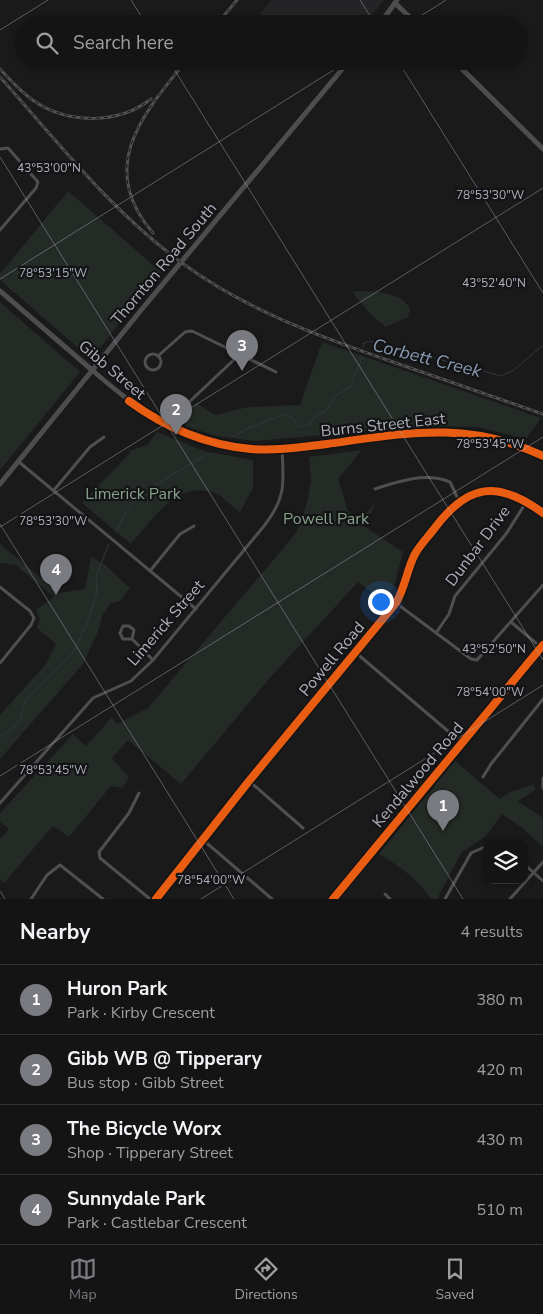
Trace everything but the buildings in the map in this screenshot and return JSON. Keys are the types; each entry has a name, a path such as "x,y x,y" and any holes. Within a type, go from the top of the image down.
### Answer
{"main road":[{"path":"386,15 396,1 408,15"},
{"name":"Thornton Road South","path":"0,484 341,70"},
{"path":"463,70 543,149"},
{"name":"Gibb Street","path":"0,291 92,370"}],"street":[{"path":"0,149 8,148 38,182 36,188 0,230"},
{"path":"158,356 185,332 192,331 276,372"},
{"path":"152,354 158,356 160,361 158,368 148,368 145,363 147,357 152,354"},
{"path":"174,429 187,404 240,354"},
{"name":"Gibb Street","path":"92,370 138,408 174,429 206,441 231,446 282,449"},
{"name":"Burns Street East","path":"282,449 437,431 473,434 511,444 543,456"},
{"path":"54,490 90,447 104,437"},
{"name":"Limerick Street","path":"0,803 93,698 131,681 153,660 264,526 280,502 282,491 282,449"},
{"path":"19,462 196,609"},
{"path":"375,489 398,482 433,477 450,482 458,501"},
{"name":"Powell Road","path":"156,899 249,781 396,603 403,592 415,554 446,512 458,501 479,492 508,492 527,501 543,513"},
{"name":"Dunbar Drive","path":"436,633 449,614 455,596 506,534 527,501"},
{"path":"150,571 180,534 194,526"},
{"path":"396,603 470,659 477,660 543,584"},
{"path":"0,587 33,614 34,618 32,625 0,663"},
{"path":"511,622 542,647"},
{"path":"132,640 135,634 132,628 123,626 120,631 120,637 125,640 132,640 153,660"},
{"name":"Kendalwood Road","path":"333,899 542,647"},
{"path":"355,652 462,743"},
{"path":"483,777 491,764 543,699"},
{"path":"543,778 543,788"},
{"path":"249,781 303,828"},
{"path":"139,793 129,813 98,852 100,858 150,899"},
{"path":"202,839 272,899"},
{"path":"445,899 471,853 483,846"},
{"path":"510,899 543,862"},
{"path":"31,899 47,875 60,865 104,899"},
{"path":"528,867 543,880"},
{"path":"384,894 390,899"}],"shaded area":[{"path":"271,0 384,0 372,15 259,15"}],"green space":[{"path":"68,191 161,272 91,359 0,280 0,274"},
{"path":"352,291 384,293 399,298 410,309 408,317 386,327 369,313"},
{"path":"0,302 80,372 0,470"},
{"path":"322,342 541,418 526,439 477,427 428,426 255,441 216,436 185,426 190,412 197,403 215,415 248,407 300,405"},
{"name":"Limerick Park","path":"157,432 204,451 253,460 253,488 240,512 215,493 201,490 189,492 167,504 131,544 82,503 130,453 128,452 148,444"},
{"name":"Powell Park","path":"362,450 338,479 348,511 358,521 376,503 364,526 403,552 395,583 386,602 358,582 269,679 181,784 128,740 112,758 129,777 123,788 111,786 69,837 53,826 4,883 0,879 0,839 9,829 0,822 0,813 73,734 86,746 112,717 117,724 148,708 296,533 306,506 311,481 309,457"},
{"path":"0,544 59,593 85,589 91,557 104,564 130,588 120,601 110,604 102,616 98,632 83,664 0,759 0,715 45,665 56,644 37,628 40,619 36,610 54,597 16,565 0,563"},
{"path":"455,761 500,799 508,793 534,784 536,789 518,801 543,818 543,847 521,827 502,814 486,836 461,853 437,899 431,899 408,874 379,854"}],"waterway":[{"name":"Corbett Creek","path":"363,347 364,343 384,343 408,352 420,359 424,356 431,357 501,376 514,370 543,345"},
{"name":"Corbett Creek","path":"233,437 246,429 285,414 291,417 300,427 310,424 316,415 326,411 335,396 352,386 353,378 362,356"},
{"name":"Corbett Creek","path":"115,533 136,496 206,455"},
{"name":"Corbett Creek","path":"0,737 15,726 20,719 25,701 73,653 88,621 97,591 96,576 109,544"}],"railway":[{"path":"224,15 237,0"},
{"path":"0,69 20,90 34,101 47,109 77,117 93,118 124,114 151,99"},
{"path":"153,233 136,209 128,186 127,164 132,142 142,121 179,70"},
{"path":"0,77 64,151 109,199 156,243 206,280 231,295 310,332 543,414"}],"cycle path":[{"path":"129,401 157,419 187,434 234,447 280,449 410,433 437,432 488,437 543,456"},
{"path":"156,899 249,781 396,603 415,554 459,502 484,491 498,491 527,502 543,513"},
{"path":"333,899 543,645"}],"place":[{"name":"The Bicycle Worx","path":"242,371"},
{"name":"Gibb WB @ Tipperary","path":"176,435"},
{"name":"Sunnydale Park","path":"56,595"},
{"name":"Huron Park","path":"443,831"}]}
